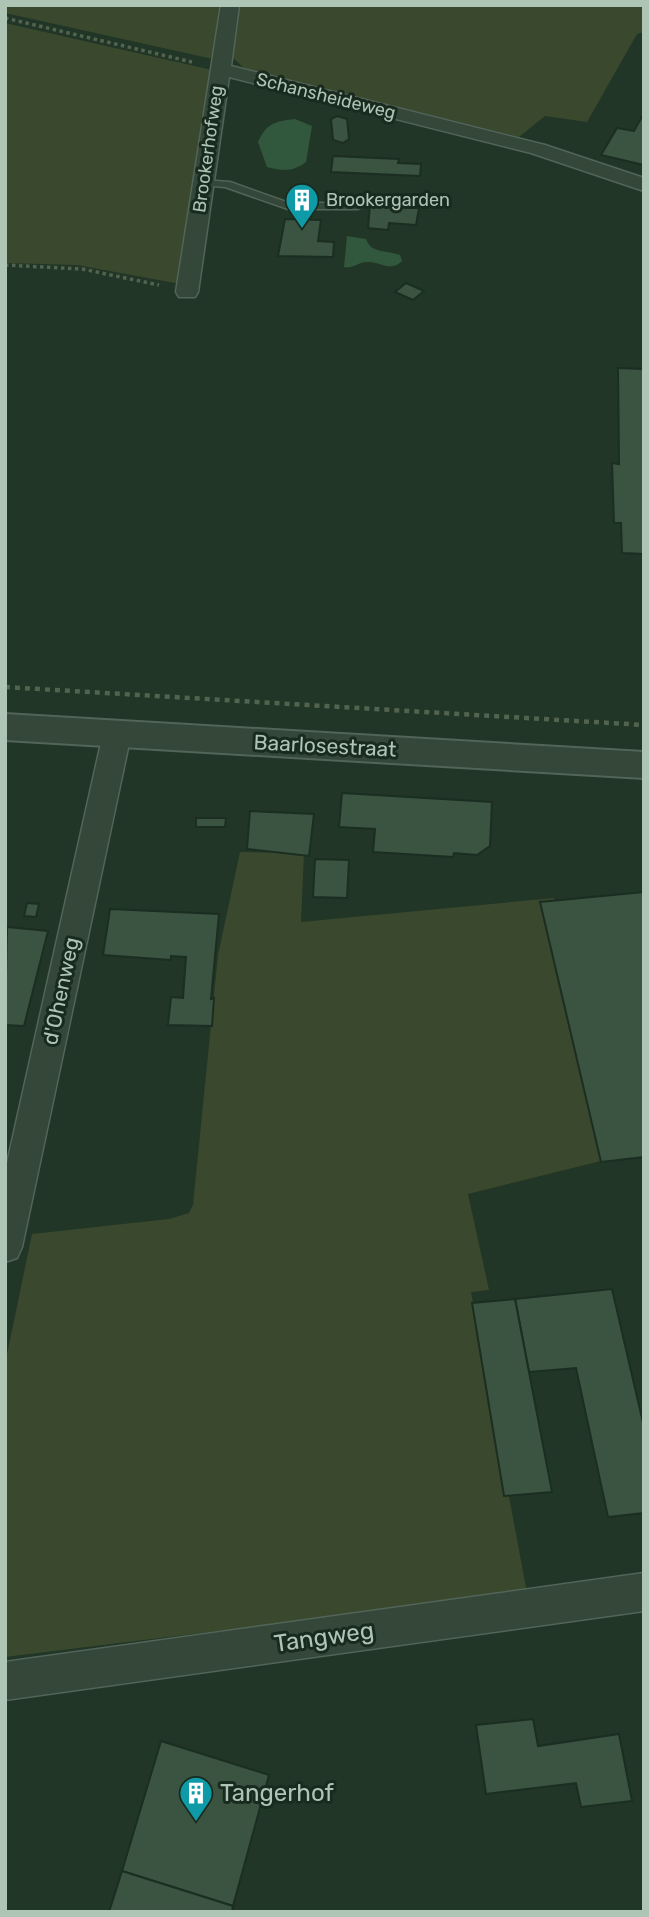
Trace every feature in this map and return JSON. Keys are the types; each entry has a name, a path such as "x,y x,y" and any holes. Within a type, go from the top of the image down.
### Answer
{"street":[{"name":"Brookerhofweg","path":"187,292 230,5"},
{"name":"Schansheideweg","path":"220,69 538,149 644,186"},
{"name":"Baarlosestraat","path":"5,727 644,765"},
{"name":"d'Ohenweg","path":"5,1247 117,734"},
{"name":"Tangweg","path":"5,1681 644,1592"}],"lane":[{"path":"203,183 226,184 288,206 358,206"}],"path":[{"path":"5,18 220,69"},
{"path":"5,265 30,264 121,275 187,292"},
{"path":"5,687 644,725"}],"shaded area":[{"path":"5,5 221,5 213,59 5,13"},
{"path":"240,5 644,5 644,32 637,34 587,122 545,116 519,137 244,68 232,57"},
{"path":"5,23 212,70 182,282 175,283 77,265 5,263"},
{"path":"295,119 312,126 306,162 287,170 267,167 258,142 261,136 272,124"},
{"path":"347,236 366,239 368,244 376,249 400,255 402,261 393,266 367,262 344,267"},
{"path":"240,852 304,853 301,922 554,898 613,1158 468,1194 489,1290 471,1292 527,1593 5,1657 5,1364 32,1234 169,1219 189,1213 193,1205 218,955"}],"building":[{"path":"644,113 644,165 601,155 617,128 634,131"},
{"path":"337,116 347,119 349,139 343,143 333,140 331,119"},
{"path":"333,156 399,159 398,163 421,164 420,176 331,172"},
{"path":"370,205 419,208 416,225 389,223 388,230 368,228"},
{"name":"Brookergarden","path":"285,219 321,220 318,241 334,242 333,257 278,256"},
{"path":"406,283 424,291 413,300 395,292"},
{"path":"618,368 644,369 644,554 622,553 621,523 614,523 612,463 619,464"},
{"path":"342,793 492,802 490,846 477,855 454,853 453,857 373,852 375,829 339,827"},
{"path":"250,811 314,814 309,856 247,849"},
{"path":"196,818 226,818 225,827 196,827"},
{"path":"315,859 349,860 347,898 313,897"},
{"path":"644,892 644,1157 601,1162 540,902"},
{"path":"27,903 39,904 36,917 24,916"},
{"path":"110,909 219,914 211,999 214,998 212,1026 168,1025 171,997 183,998 186,957 171,956 171,960 103,955"},
{"path":"7,927 48,931 24,1026 5,1025"},
{"path":"612,1289 644,1427 644,1513 608,1517 576,1368 529,1372 515,1299"},
{"path":"515,1299 552,1492 504,1496 472,1303"},
{"path":"533,1719 538,1746 619,1734 632,1801 581,1807 576,1783 486,1794 476,1725"},
{"name":"Tangerhof","path":"161,1741 269,1775 233,1906 122,1871"},
{"path":"122,1871 233,1906 232,1912 109,1912"}],"place":[{"name":"Brookergarden","path":"302,230"},
{"name":"Tangerhof","path":"196,1823"}]}
